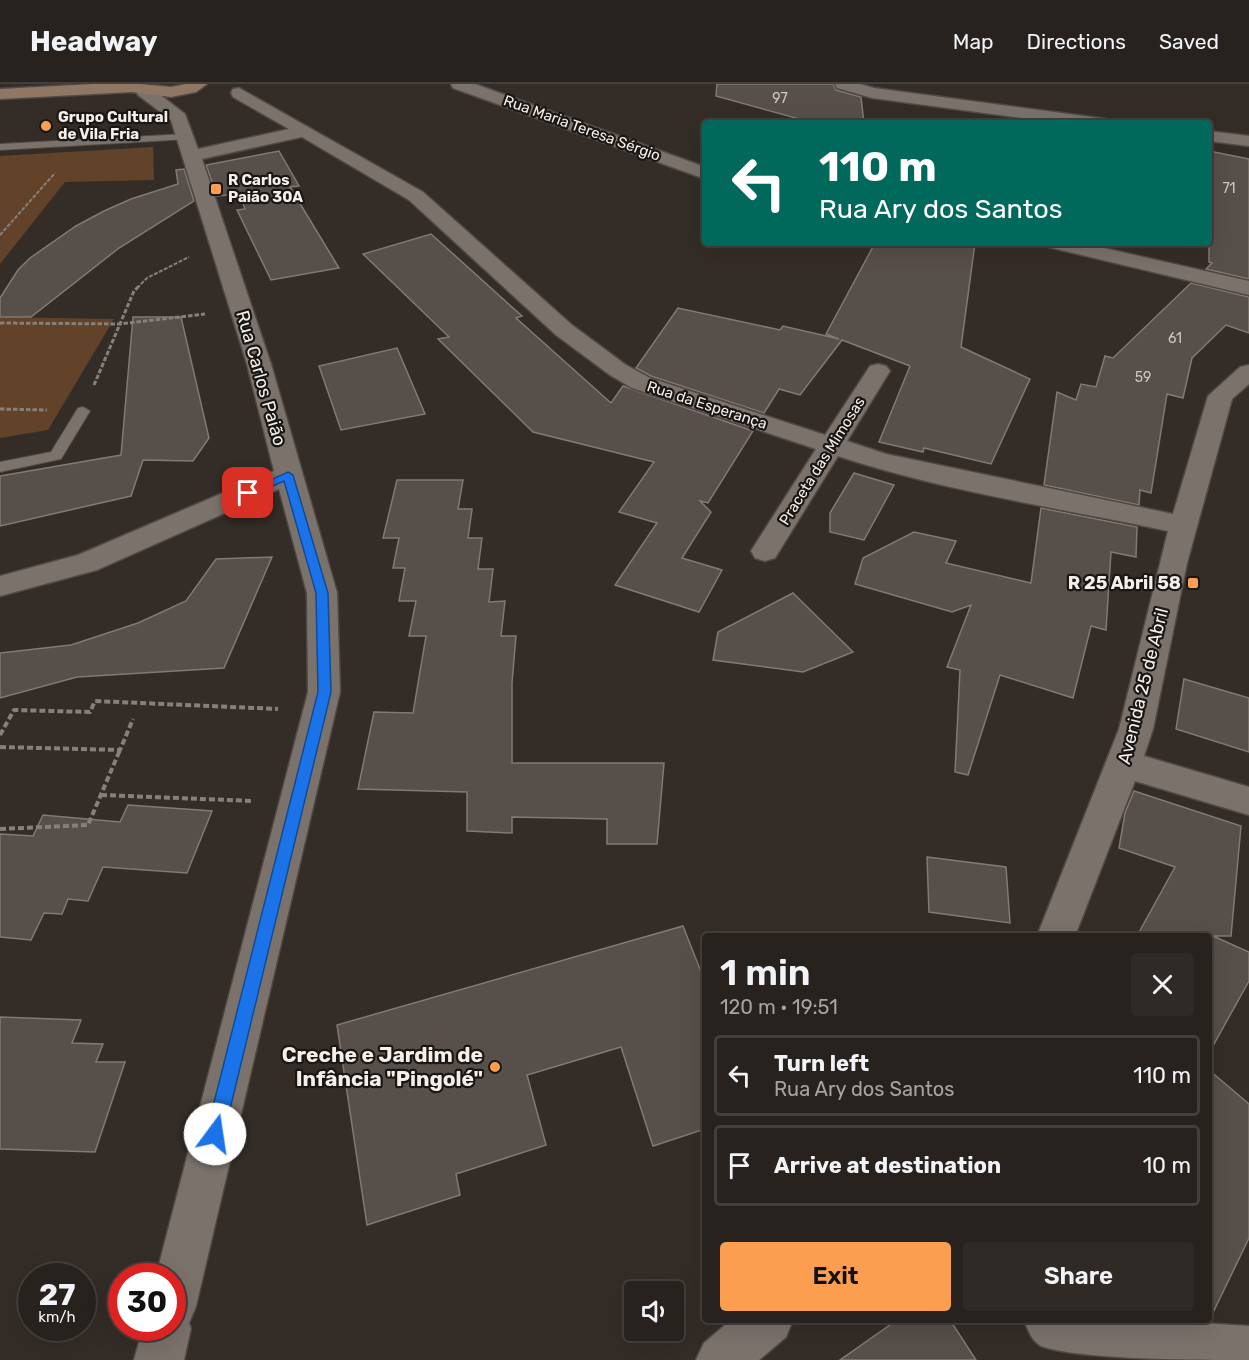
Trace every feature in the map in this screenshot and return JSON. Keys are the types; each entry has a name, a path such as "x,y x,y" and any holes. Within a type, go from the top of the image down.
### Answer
{"main road":[{"path":"5,93 44,84"},
{"path":"5,93 133,87 172,92 197,85"}],"street":[{"name":"Rua Maria Teresa Sérgio","path":"459,84 702,172"},
{"path":"843,84 872,93 1076,120"},
{"path":"185,137 191,100 197,85"},
{"path":"133,87 185,137 305,131"},
{"name":"Rua da Esperança","path":"239,93 416,196 564,330 618,370 641,383 880,460 941,476 1184,525"},
{"path":"1212,136 1249,141"},
{"name":"Rua Carlos Paião","path":"183,1263 324,692 322,593 259,364 185,137"},
{"path":"1068,246 1249,288"},
{"name":"Praceta das Mimosas","path":"765,552 878,371"},
{"name":"Avenida 25 de Abril","path":"1057,933 1136,729 1184,525 1220,396 1249,372"},
{"path":"0,586 87,563 288,475"},
{"path":"1124,764 1249,801"},
{"path":"1051,1323 1058,1329 1132,1343 1249,1351"},
{"path":"159,1360 164,1341"}],"lane":[{"path":"0,147 185,137"},
{"path":"0,467 56,456 83,411"}],"path":[{"path":"0,235 54,173"},
{"path":"0,409 83,411 134,291 147,278 219,243"},
{"path":"0,323 120,324 242,310"},
{"path":"0,735 14,710 90,712 95,701 320,711"},
{"path":"0,829 88,825 133,719"},
{"path":"0,747 120,750"},
{"path":"101,795 297,803"}],"shaded area":[{"path":"153,147 154,180 65,182 0,264 0,156"},
{"path":"0,317 114,319 48,430 0,438"}],"building":[{"path":"717,84 833,84 836,90 861,97 864,120 803,120 716,96"},
{"path":"279,151 299,186 290,187 339,268 271,280 237,210 245,209 239,194 217,196 206,165"},
{"path":"1212,152 1249,159 1249,279 1206,269 1212,263 1209,262 1209,246 1212,246"},
{"path":"184,169 194,201 119,248 31,317 0,317 0,298 18,270 30,258 76,226 104,211 131,199 178,184 176,170"},
{"path":"431,234 522,316 516,318 611,403 623,386 753,431 708,503 700,501 711,512 682,558 722,570 699,612 615,585 657,523 619,512 654,462 533,432 438,339 449,337 363,254"},
{"path":"873,246 975,246 961,347 1030,379 991,464 924,448 923,452 879,442 910,366 842,340 800,395 779,389 764,413 651,376 636,368 678,308 780,330 783,326 839,339 826,334"},
{"path":"1191,283 1249,297 1249,333 1226,325 1192,358 1183,398 1167,394 1151,493 1140,490 1139,505 1044,485 1057,392 1076,400 1081,384 1096,387 1105,356 1113,358"},
{"path":"133,317 181,317 209,438 193,461 143,460 131,496 0,526 0,476 121,455"},
{"path":"397,348 425,414 341,430 319,366"},
{"path":"854,473 894,485 864,540 830,532 830,513"},
{"path":"397,480 463,480 458,509 472,509 468,538 482,538 478,569 493,569 489,602 505,601 501,636 516,636 512,683 512,763 664,763 657,844 607,844 607,819 512,817 512,833 467,831 467,792 358,789 374,712 413,713 426,636 409,636 416,601 399,601 405,568 393,568 399,538 383,538"},
{"path":"1041,508 1137,527 1136,557 1111,552 1106,630 1091,626 1073,698 1000,675 968,775 955,772 960,670 947,667 971,605 952,612 855,584 863,558 914,532 956,541 946,563 1031,583"},
{"path":"272,557 224,668 77,677 0,698 0,653 71,645 138,623 186,601 216,559"},
{"path":"793,593 853,652 803,672 713,660 718,632"},
{"path":"1184,679 1249,698 1249,752 1176,729"},
{"path":"1134,791 1241,826 1231,936 1213,936 1249,952 1249,981 1212,1048 1212,933 1139,933 1175,867 1119,848 1125,813"},
{"path":"128,805 212,811 187,873 103,867 88,901 68,899 62,914 44,913 31,940 0,937 0,834 33,836 43,815 120,822"},
{"path":"927,857 1006,867 1010,923 929,912"},
{"path":"683,926 702,974 702,1130 653,1146 621,1047 527,1075 546,1145 456,1174 460,1195 367,1225 337,1025"},
{"path":"0,1017 81,1020 72,1043 103,1044 96,1062 125,1062 95,1152 0,1149"},
{"path":"1212,1073 1249,1104 1249,1238 1212,1315"},
{"path":"893,1323 952,1323 976,1360 840,1360"}],"place":[{"name":"Grupo Cultural de Vila Fria","path":"46,126"},
{"name":"R Carlos Paião 30A","path":"216,189"},
{"name":"R 25 Abril 58","path":"1193,583"},
{"name":"Creche e Jardim de Infância \"Pingolé\"","path":"495,1067"}],"route":[{"path":"215,1134 324,692 322,593 288,475 248,493"}]}
